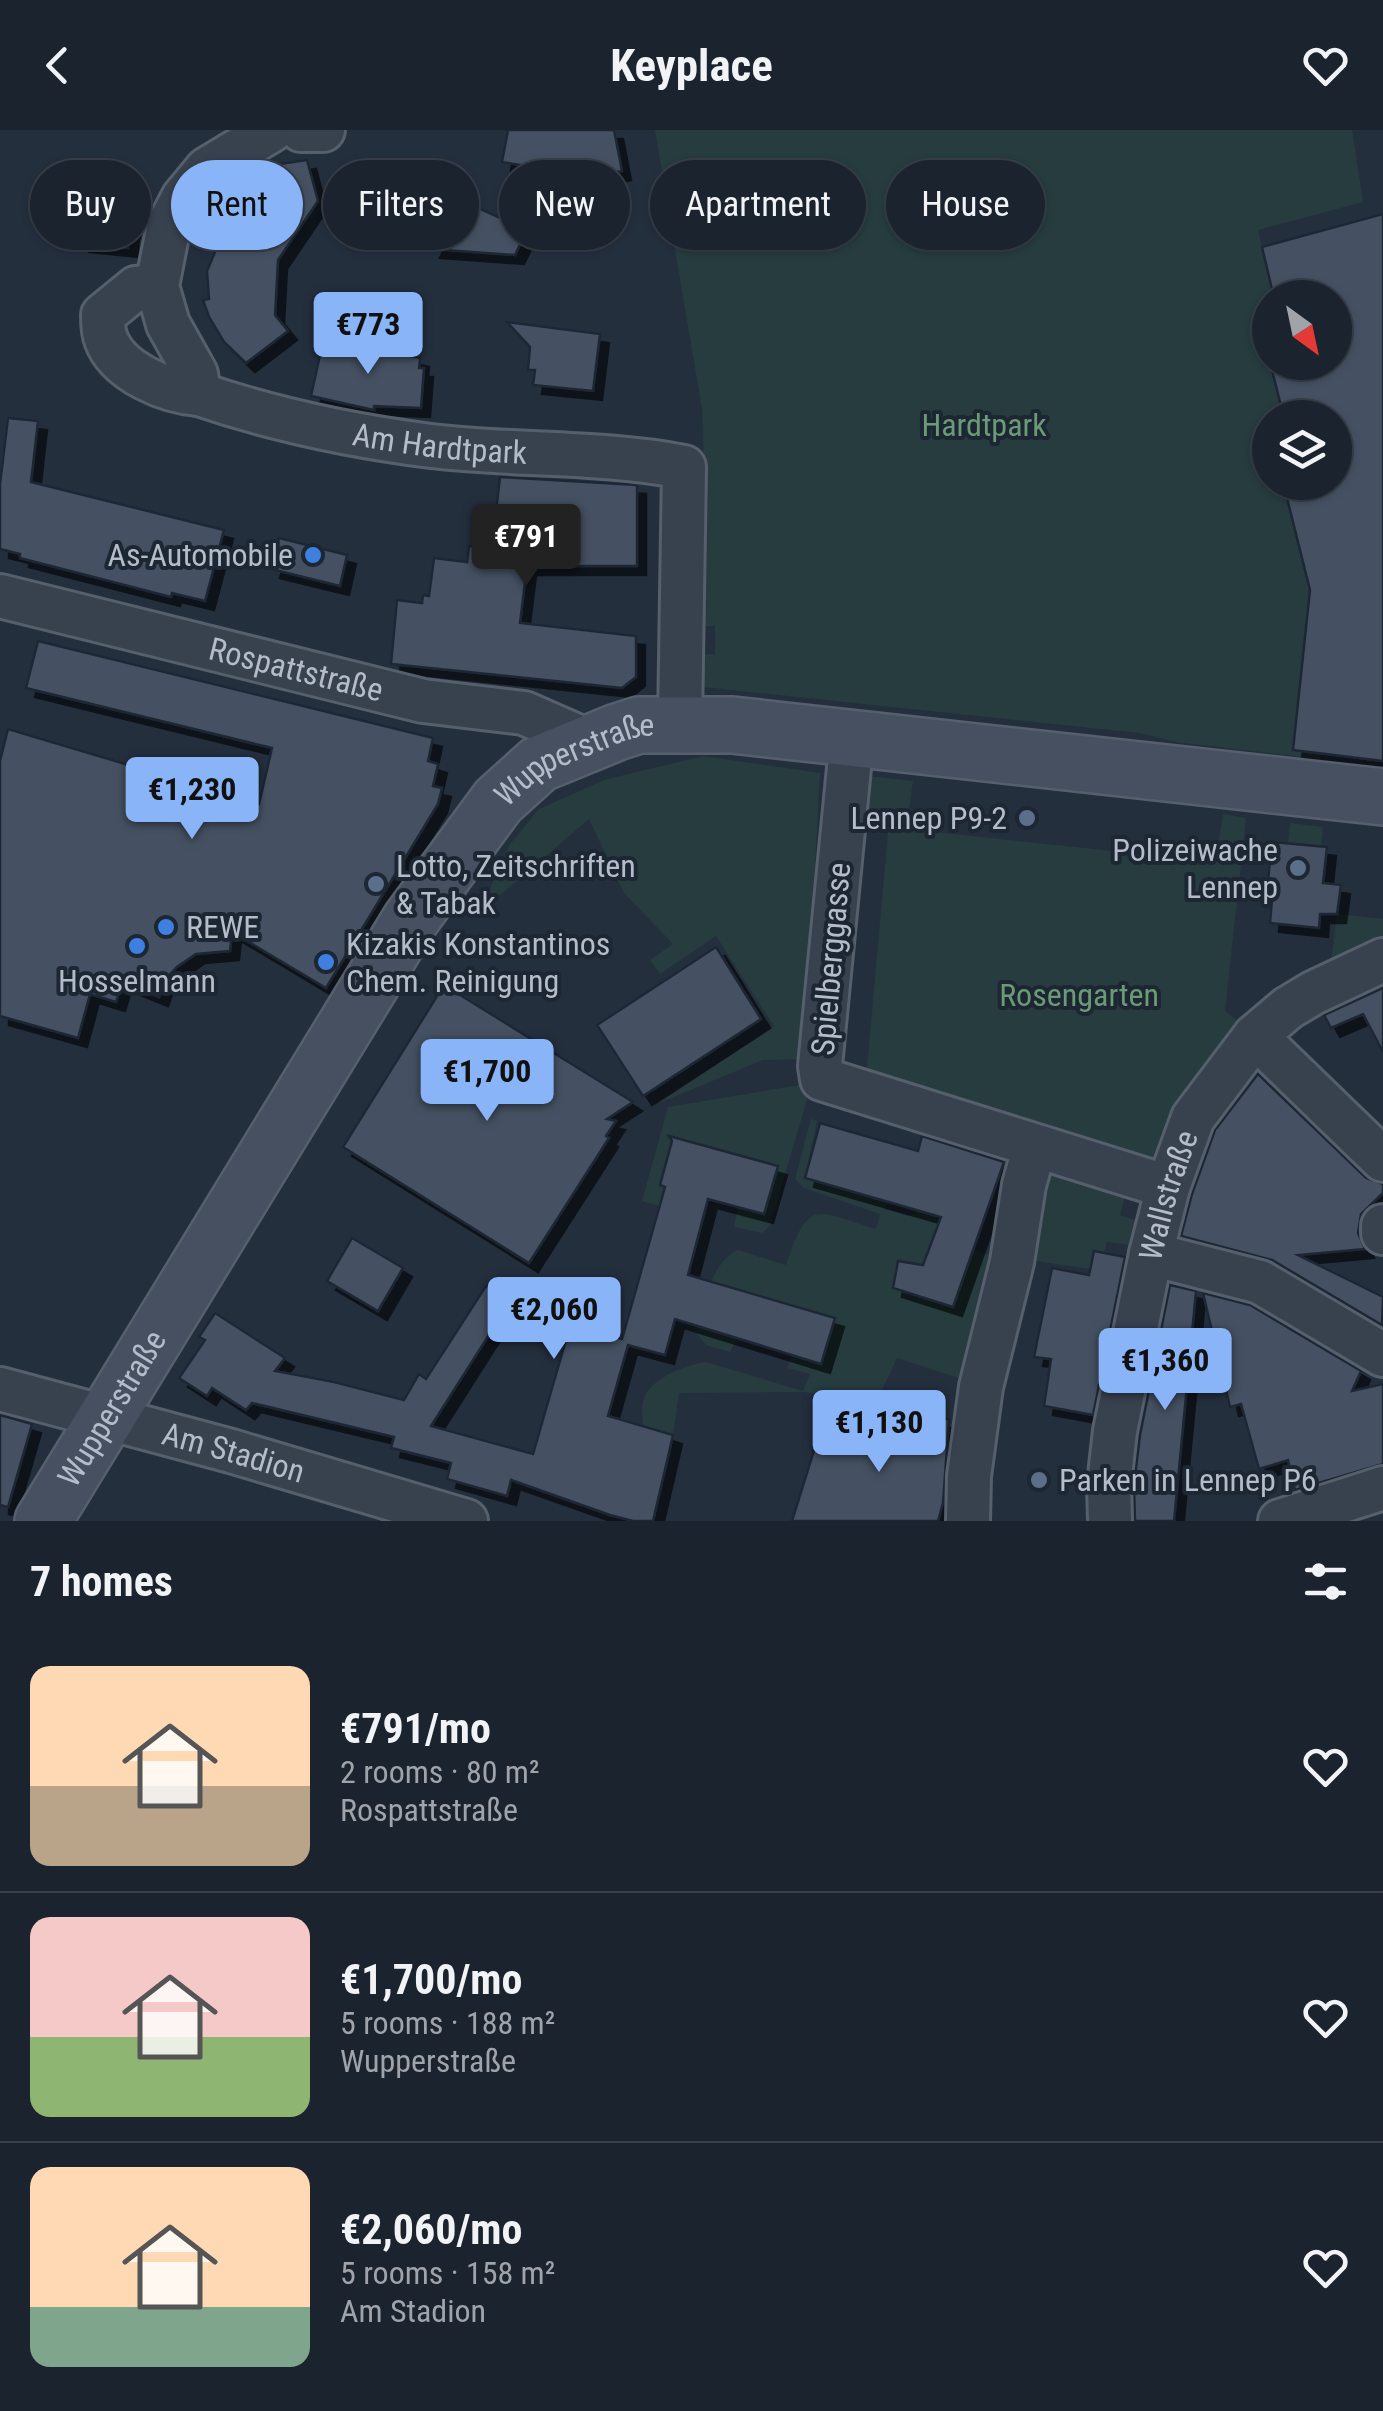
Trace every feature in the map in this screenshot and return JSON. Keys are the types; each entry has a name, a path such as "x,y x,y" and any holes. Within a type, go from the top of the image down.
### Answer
{"street":[{"path":"200,394 196,374 168,324 156,286 169,226 183,198 207,170 272,130"},
{"path":"301,130 324,130"},
{"name":"Am Hardtpark","path":"156,286 136,288 102,314 106,338 118,356 146,379 180,393 200,394 257,414 394,440 684,468 680,724"},
{"name":"Rospattstraße","path":"0,596 423,701 524,714 590,742"},
{"name":"Wupperstraße","path":"43,1521 412,919 498,801 539,764 639,725 732,725 1383,797"},
{"name":"Spielberggasse","path":"852,737 820,1066 822,1079 1168,1187"},
{"name":"Wallstraße","path":"1110,1521 1109,1484 1115,1430 1151,1254 1168,1187 1193,1118 1255,1036 1300,1001 1383,960"},
{"path":"1255,1036 1383,1160"},
{"path":"968,1521 969,1476 981,1388 1035,1146"},
{"path":"1151,1254 1260,1282 1383,1355"},
{"name":"Am Stadion","path":"0,1389 466,1521"},
{"path":"1280,1521 1383,1488"}],"green space":[{"name":"Hardtpark","path":"655,130 1352,130 1363,202 1258,230 1270,280 1252,280 1252,380 1274,380 1280,400 1252,400 1252,500 1287,500 1310,590 1292,751 1320,755 1320,759 1176,742 1139,733 694,686 694,655 715,654 715,626 695,626 704,467 702,409 675,250 866,250 866,160 660,160"},
{"path":"703,756 820,773 805,1059 763,1060 659,1103 774,1026 716,936 660,974 650,960 673,944 624,893 589,819 490,904 484,902 510,844 539,809 604,780"},
{"name":"Rosengarten","path":"859,775 913,781 906,829 1216,862 1223,814 1246,818 1225,1011 1247,1028 1165,1172 866,1080 888,832 854,828"},
{"path":"1290,823 1323,827 1321,847 1288,843"},
{"path":"1337,914 1383,919 1383,950 1330,970"},
{"path":"812,1083 770,1225 763,1233 734,1227 738,1207 764,1214 777,1166 674,1137 686,1193 681,1212 642,1201 668,1107"},
{"path":"811,1119 817,1121 805,1178 888,1202 884,1209 908,1216 924,1208 940,1221 923,1265 898,1262 953,1307 974,1250 1005,1260 971,1382 897,1358 876,1403 804,1392 679,1393 673,1435 643,1426 642,1404 647,1393 660,1379 679,1370 706,1362 803,1391 810,1374 787,1368 792,1355 821,1363 834,1318 721,1284 707,1329 737,1339 730,1352 706,1345 695,1331 715,1274 738,1250 786,1265 801,1227 818,1214 876,1229 880,1214 804,1188 795,1179"},
{"path":"1041,1161 1125,1195 1120,1215 1143,1223 1145,1247 1107,1242 1104,1253 1093,1251 1090,1269 1016,1258"}],"building":[{"path":"508,130 614,130 620,160 502,160"},
{"path":"307,160 318,201 303,223 303,161"},
{"path":"479,208 499,217 499,250 517,250 515,255 445,250 479,250"},
{"path":"1383,214 1383,761 1293,750 1310,590 1288,500 1352,500 1352,400 1280,400 1274,380 1352,380 1352,280 1270,280 1262,247"},
{"path":"216,250 285,250 278,260 275,315 288,331 246,363 224,342 209,317 203,300 209,299 207,271"},
{"path":"507,322 600,334 593,391 533,385 535,370 528,370 530,347"},
{"path":"324,337 420,358 419,368 424,368 421,408 374,406 374,410 311,396"},
{"path":"8,418 38,421 31,482 224,530 205,601 172,593 171,597 20,558 20,554 0,549 0,484"},
{"path":"500,477 637,485 637,566 527,566 520,623 636,636 636,677 622,688 391,664 397,600 422,603 423,595 429,596 434,558 467,562 469,546 492,547"},
{"path":"279,538 347,555 340,586 271,569"},
{"path":"38,641 433,738 428,761 438,764 433,786 442,788 438,804 326,988 232,932 230,951 196,954 165,980 159,997 122,982 116,1002 90,994 78,1038 0,1016 0,761 8,729 259,804 272,748 26,688"},
{"path":"1272,842 1327,847 1323,883 1341,885 1337,914 1320,914 1319,928 1270,923 1272,900 1266,900"},
{"path":"716,947 761,1019 643,1096 597,1025"},
{"path":"444,985 633,1102 607,1119 616,1121 606,1136 609,1138 529,1263 343,1147"},
{"path":"1383,988 1383,1052 1363,1014 1331,1028 1324,1015"},
{"path":"1258,1074 1366,1178 1383,1184 1383,1193 1361,1214 1358,1233 1365,1249 1298,1255 1383,1297 1382,1325 1272,1260 1181,1236 1215,1130"},
{"path":"820,1123 918,1151 922,1136 1004,1162 953,1307 893,1288 898,1261 923,1265 941,1217 805,1178"},
{"path":"669,1136 778,1166 764,1214 708,1199 688,1275 835,1318 821,1364 675,1319 665,1355 628,1345 608,1416 673,1435 653,1521 610,1515 511,1480 507,1496 447,1479 451,1463 391,1448 394,1437 252,1403 246,1410 212,1388 207,1396 179,1378 205,1340 199,1337 215,1313 285,1358 275,1371 404,1400 419,1374 426,1379 486,1286 510,1302 431,1426 533,1454 570,1326 622,1339 665,1187 660,1185 672,1141"},
{"path":"352,1238 403,1268 378,1311 327,1281"},
{"path":"1094,1251 1125,1257 1093,1415 1044,1406 1051,1359 1034,1357 1052,1268 1089,1275"},
{"path":"1170,1285 1196,1291 1174,1521 1135,1521 1134,1485 1140,1435"},
{"path":"1203,1293 1250,1305 1361,1371 1352,1391 1383,1384 1383,1464 1295,1490 1288,1460 1259,1469 1241,1404 1230,1407"},
{"path":"0,1415 32,1424 8,1507 0,1505"},
{"path":"875,1419 949,1419 943,1503 938,1521 792,1521 817,1441 875,1441"}],"place":[{"name":"As-Automobile","path":"313,555"},
{"name":"Lennep P9-2","path":"1027,818"},
{"name":"Polizeiwache Lennep","path":"1298,868"},
{"name":"Lotto, Zeitschriften & Tabak","path":"376,884"},
{"name":"REWE","path":"166,927"},
{"name":"Hosselmann","path":"137,946"},
{"name":"Kizakis Konstantinos Chem. Reinigung","path":"326,962"},
{"name":"Parken in Lennep P6","path":"1039,1480"}]}
